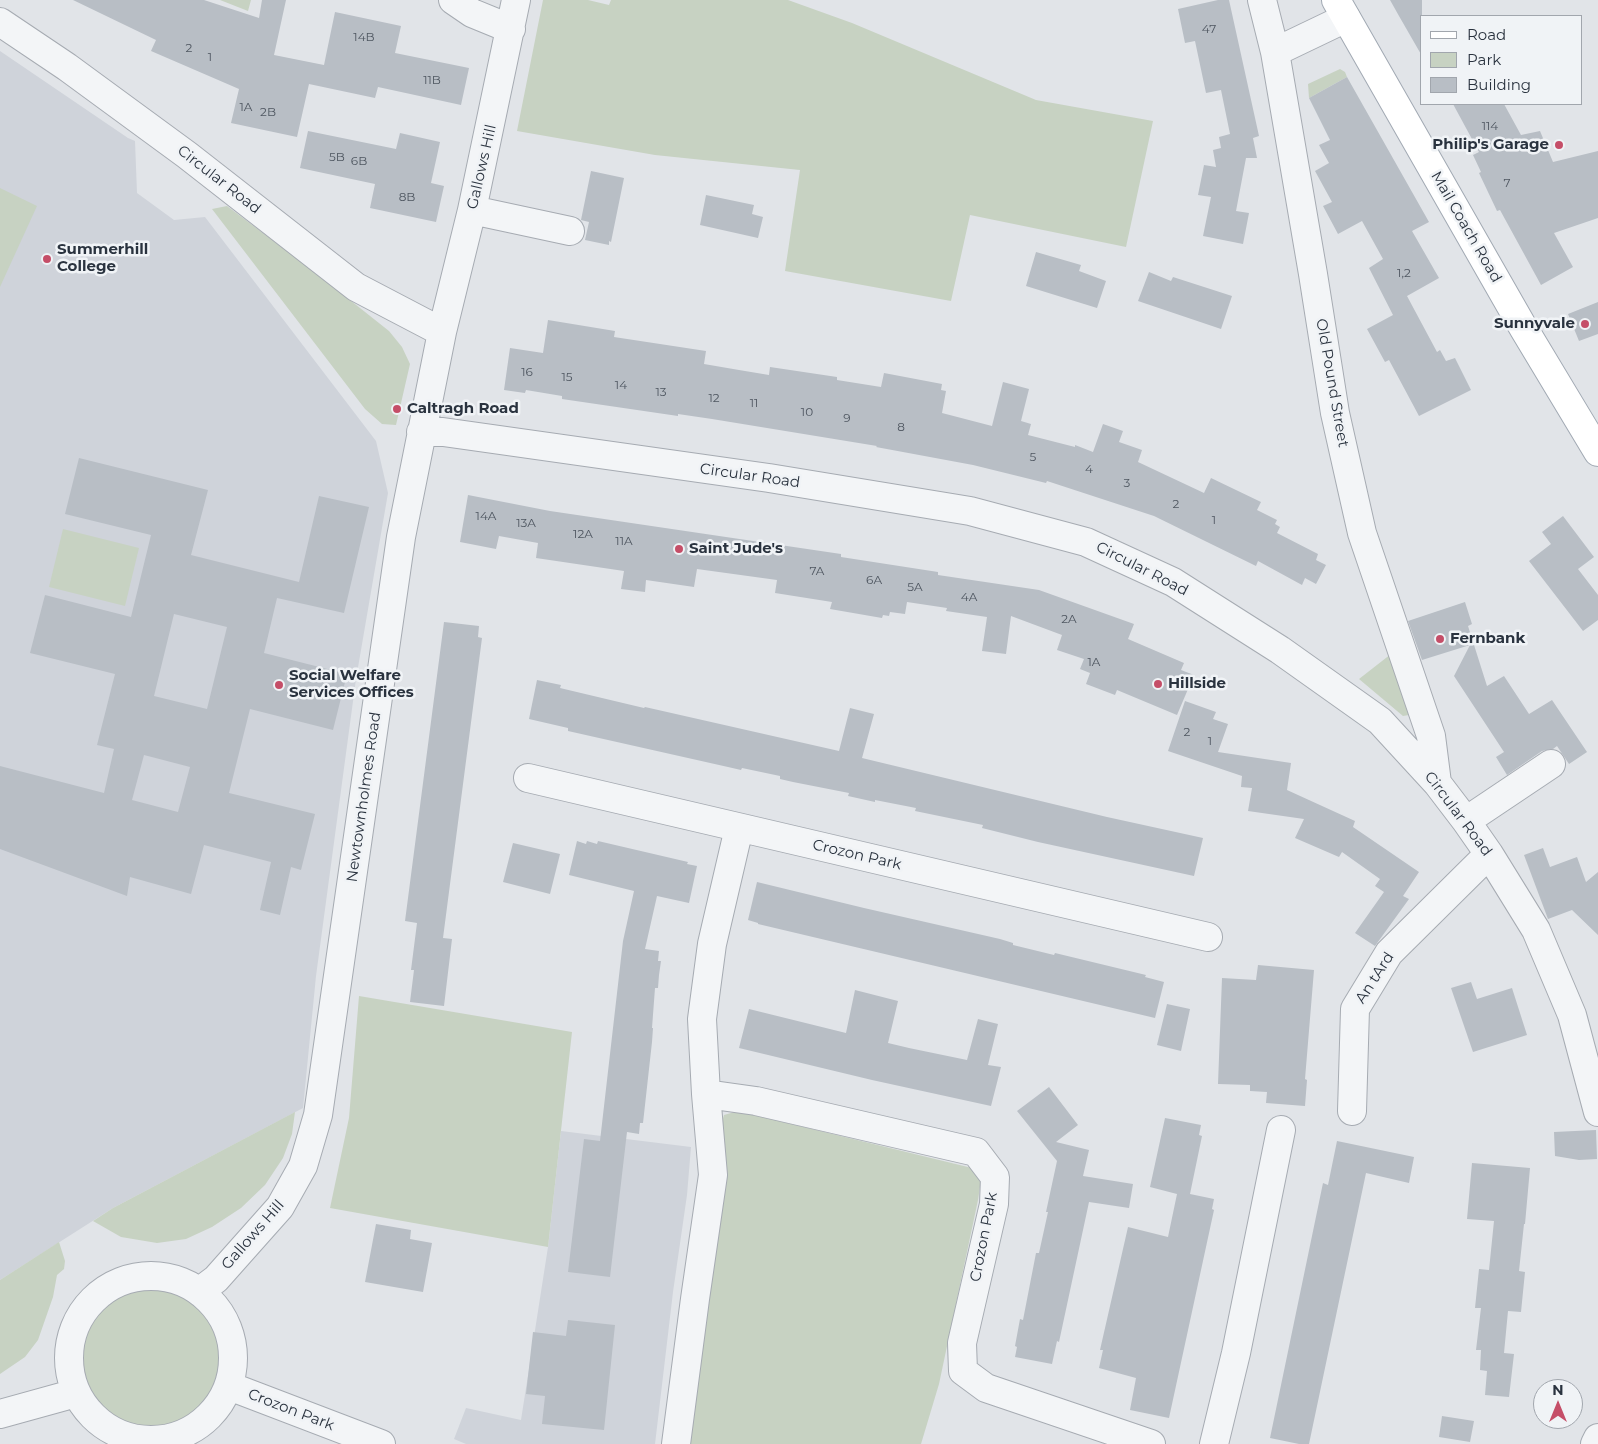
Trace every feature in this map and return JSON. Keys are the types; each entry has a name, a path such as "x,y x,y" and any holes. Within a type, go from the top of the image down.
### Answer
{"main road":[{"name":"Mail Coach Road","path":"1341,9 1524,329 1598,452"}],"street":[{"path":"453,0 472,13 511,29"},
{"name":"Gallows Hill","path":"442,332 472,210 516,0"},
{"name":"Old Pound Street","path":"1262,0 1274,52 1335,413 1360,524 1431,736 1437,783"},
{"path":"1274,52 1341,9"},
{"name":"Circular Road","path":"0,22 67,67 187,155 356,287 442,332"},
{"path":"472,210 570,231"},
{"name":"Newtownholmes Road","path":"318,1115 401,537 442,332"},
{"name":"Circular Road","path":"421,432 443,432 779,479 970,511 1086,542 1173,582 1280,650 1380,721 1437,783 1466,820 1489,854 1536,930 1572,1015 1598,1112"},
{"path":"1466,820 1551,764"},
{"name":"Crozon Park","path":"528,778 1208,937"},
{"path":"676,1444 713,1175 702,1019 712,944 739,828"},
{"name":"An tArd","path":"1352,1112 1355,1009 1389,953 1489,854"},
{"name":"Crozon Park","path":"706,1094 756,1101 976,1152 995,1177 994,1204 962,1343 963,1371 986,1388 1152,1444"},
{"name":"Gallows Hill","path":"200,1291 216,1278 280,1207 303,1166 318,1115"},
{"path":"1214,1444 1236,1353 1281,1130"},
{"path":"148,1276 175,1279 200,1291 218,1310 230,1334 234,1360 229,1386 221,1403 209,1418 180,1440 153,1441 129,1438 107,1428 89,1413 76,1393 69,1367 70,1340 81,1315 98,1294 122,1281 148,1276"},
{"name":"Crozon Park","path":"229,1386 381,1444"},
{"path":"0,1414 76,1393"},
{"path":"1595,1444 1598,1438"}],"shaded area":[{"path":"0,51 135,141 137,193 174,220 205,217 376,441 388,493 356,679 316,976 303,1108 113,1208 0,1280"},
{"path":"561,1131 691,1147 687,1195 673,1292 655,1444 466,1444 454,1439 466,1408 521,1420 548,1247"}],"green space":[{"path":"220,0 251,0 248,11"},
{"path":"543,0 588,0 609,5 611,0 788,0 852,23 1036,100 1153,121 1126,247 970,215 951,301 785,271 800,170 655,155 517,131"},
{"path":"1340,69 1345,72 1347,77 1309,98 1308,84"},
{"path":"0,188 37,206 0,287"},
{"path":"227,206 389,331 402,347 410,364 396,425 382,424 365,409 212,209"},
{"path":"63,529 139,548 125,606 49,587"},
{"path":"1391,654 1411,710 1409,715 1403,716 1359,679"},
{"path":"359,996 572,1032 548,1247 330,1208 349,1118"},
{"path":"738,1111 972,1168 981,1180 939,1384 921,1444 690,1444 726,1159 722,1122 724,1115"},
{"path":"295,1112 292,1134 283,1158 265,1185 241,1208 212,1227 186,1239 157,1243 121,1237 93,1221 113,1208"},
{"path":"59,1242 65,1261 64,1269 57,1275 53,1297 38,1340 25,1357 0,1374 0,1280"},
{"path":"151,1287 178,1293 190,1299 200,1308 209,1318 215,1330 221,1357 215,1384 209,1396 200,1406 190,1415 178,1421 151,1427 124,1421 112,1415 102,1406 93,1396 87,1384 81,1357 87,1330 93,1318 102,1308 112,1299 124,1293"}],"building":[{"path":"73,0 204,0 259,18 262,0 286,0 274,55 324,65 335,12 401,26 395,53 469,68 461,105 378,87 375,98 309,84 297,137 231,123 239,89 151,51 156,40"},
{"path":"1218,0 1229,0 1259,136 1253,138 1257,158 1246,158 1236,211 1249,213 1243,244 1203,236 1211,197 1198,195 1204,165 1216,167 1213,150 1221,148 1219,137 1230,134 1221,90 1206,93 1195,41 1185,43 1178,9"},
{"path":"1390,0 1422,0 1420,53"},
{"path":"1347,77 1429,222 1412,231 1439,278 1407,296 1437,352 1440,350 1446,361 1455,358 1471,390 1419,416 1389,360 1385,362 1367,329 1393,315 1369,268 1383,259 1362,221 1338,234 1323,206 1332,202 1315,171 1329,163 1319,145 1330,140 1309,98"},
{"path":"1454,105 1505,105 1521,135 1540,131 1553,162 1598,151 1598,218 1554,233 1573,267 1541,285 1500,210 1497,211 1479,173 1481,172 1473,155 1479,152"},
{"path":"308,131 396,149 400,133 440,142 431,183 444,186 436,222 370,208 375,184 300,168"},
{"path":"591,171 624,178 609,245 585,240 589,222 581,220"},
{"path":"706,195 754,205 752,214 763,217 758,238 700,225"},
{"path":"1036,252 1081,265 1079,271 1106,281 1097,308 1026,286"},
{"path":"1149,272 1171,281 1173,277 1232,296 1221,329 1138,301"},
{"name":"Sunnyvale","path":"1598,302 1598,334 1579,341 1568,314"},
{"path":"548,320 615,331 614,337 706,351 704,364 769,375 770,367 837,377 837,380 881,387 884,373 942,384 941,390 946,391 942,413 992,426 1003,382 1029,389 1021,421 1031,424 1028,435 1075,447 1075,445 1093,452 1103,424 1123,431 1119,442 1142,450 1138,462 1204,493 1211,478 1261,502 1257,510 1277,520 1275,524 1280,527 1277,533 1318,554 1316,560 1326,565 1316,584 1305,578 1302,585 1258,561 1256,566 1154,516 1047,481 1046,483 973,465 877,446 712,419 678,414 678,416 562,399 562,396 526,390 525,393 504,390 510,348 543,353"},
{"name":"Social Welfare Services Offices","path":"79,458 208,490 191,555 299,582 319,496 369,507 344,613 277,598 264,653 347,674 333,730 250,709 229,793 315,814 301,870 291,867 280,915 260,910 271,862 204,845 191,894 130,877 127,896 0,849 0,766 104,793 114,749 97,745 115,674 30,653 45,595 131,617 151,535 65,514","holes":["174,614 227,627 207,709 154,696","144,755 190,767 178,812 132,800"]},
{"path":"468,495 550,511 841,554 841,557 938,572 938,575 1039,590 1134,624 1128,639 1184,663 1181,670 1194,675 1177,715 1117,690 1115,695 1086,684 1090,673 1080,669 1084,659 1057,650 1062,635 1011,616 1006,654 982,651 987,617 946,611 947,608 907,602 905,614 890,612 889,616 883,615 882,618 830,609 832,602 775,593 777,580 697,569 694,587 646,580 645,592 621,589 624,571 536,558 538,543 499,536 496,549 460,542"},
{"path":"1563,516 1594,557 1578,569 1598,595 1598,620 1583,631 1529,561 1551,544 1542,532"},
{"path":"1465,602 1472,624 1468,626 1487,686 1504,676 1529,714 1552,700 1587,752 1569,764 1557,746 1553,749 1542,751 1507,775 1496,757 1504,752 1454,676 1470,645 1422,660 1408,621"},
{"path":"444,622 479,626 478,637 482,638 443,938 452,939 444,1006 410,1002 414,970 411,970 417,923 405,921"},
{"path":"537,680 561,685 560,688 644,708 839,751 850,708 874,714 862,758 1203,838 1194,876 1038,842 982,828 983,825 915,811 916,808 875,800 875,802 848,796 849,793 780,779 780,776 742,768 741,770 568,731 568,728 529,719"},
{"path":"1185,701 1216,712 1213,719 1228,724 1218,752 1291,763 1287,790 1355,821 1353,827 1419,872 1403,896 1409,899 1375,946 1355,933 1384,892 1375,886 1380,879 1342,852 1339,857 1295,838 1304,819 1248,811 1252,788 1241,787 1242,776 1168,751"},
{"path":"577,841 586,844 587,841 597,844 598,841 688,862 687,864 697,866 689,903 657,896 645,949 659,951 658,961 661,961 658,988 655,988 652,1042 643,1123 640,1123 639,1134 627,1132 610,1277 568,1272 584,1139 600,1141 623,941 634,891 569,875"},
{"path":"513,843 560,854 550,894 503,882"},
{"path":"1543,848 1550,867 1577,857 1586,882 1598,872 1598,935 1572,910 1548,919 1524,855"},
{"path":"757,882 1000,939 1013,943 1013,945 1054,955 1055,953 1146,975 1145,977 1164,982 1155,1018 758,924 748,920"},
{"path":"1258,965 1314,970 1305,1079 1307,1080 1305,1106 1266,1103 1267,1092 1250,1091 1250,1085 1218,1084 1222,978 1256,980"},
{"path":"1471,982 1477,999 1512,988 1527,1035 1473,1052 1451,988"},
{"path":"855,990 898,1001 888,1043 909,1048 967,1060 978,1019 998,1024 988,1065 1001,1067 991,1106 739,1048 749,1009 846,1033"},
{"path":"1167,1004 1190,1009 1181,1051 1157,1045"},
{"path":"1049,1087 1078,1125 1056,1142 1089,1150 1083,1176 1133,1184 1129,1208 1089,1202 1059,1342 1057,1341 1052,1364 1015,1357 1020,1319 1023,1320 1036,1253 1039,1253 1057,1161 1017,1111"},
{"path":"1165,1118 1201,1125 1199,1135 1202,1136 1190,1194 1214,1199 1212,1209 1214,1210 1169,1418 1130,1410 1136,1378 1099,1368 1103,1350 1100,1350 1128,1227 1168,1237 1177,1194 1150,1187"},
{"path":"1596,1130 1597,1159 1579,1160 1555,1156 1554,1132"},
{"path":"1337,1141 1414,1157 1409,1183 1366,1173 1309,1444 1299,1444 1270,1438 1323,1183 1328,1185"},
{"path":"1472,1163 1530,1168 1519,1271 1525,1272 1521,1312 1508,1311 1504,1353 1514,1354 1509,1397 1485,1395 1487,1371 1480,1370 1481,1350 1476,1350 1481,1308 1475,1308 1479,1269 1489,1270 1494,1221 1467,1219"},
{"path":"376,1224 411,1230 410,1239 432,1243 423,1292 365,1282"},
{"path":"568,1320 615,1325 604,1430 542,1424 545,1396 526,1394 533,1332 566,1336"},
{"path":"1442,1416 1474,1421 1470,1442 1439,1437"}],"place":[{"name":"Philip's Garage","path":"1559,145"},
{"name":"Summerhill College","path":"47,259"},
{"name":"Sunnyvale","path":"1585,324"},
{"name":"Caltragh Road","path":"397,409"},
{"name":"Saint Jude's","path":"679,549"},
{"name":"Fernbank","path":"1440,639"},
{"name":"Hillside","path":"1158,684"},
{"name":"Social Welfare Services Offices","path":"279,685"}]}
